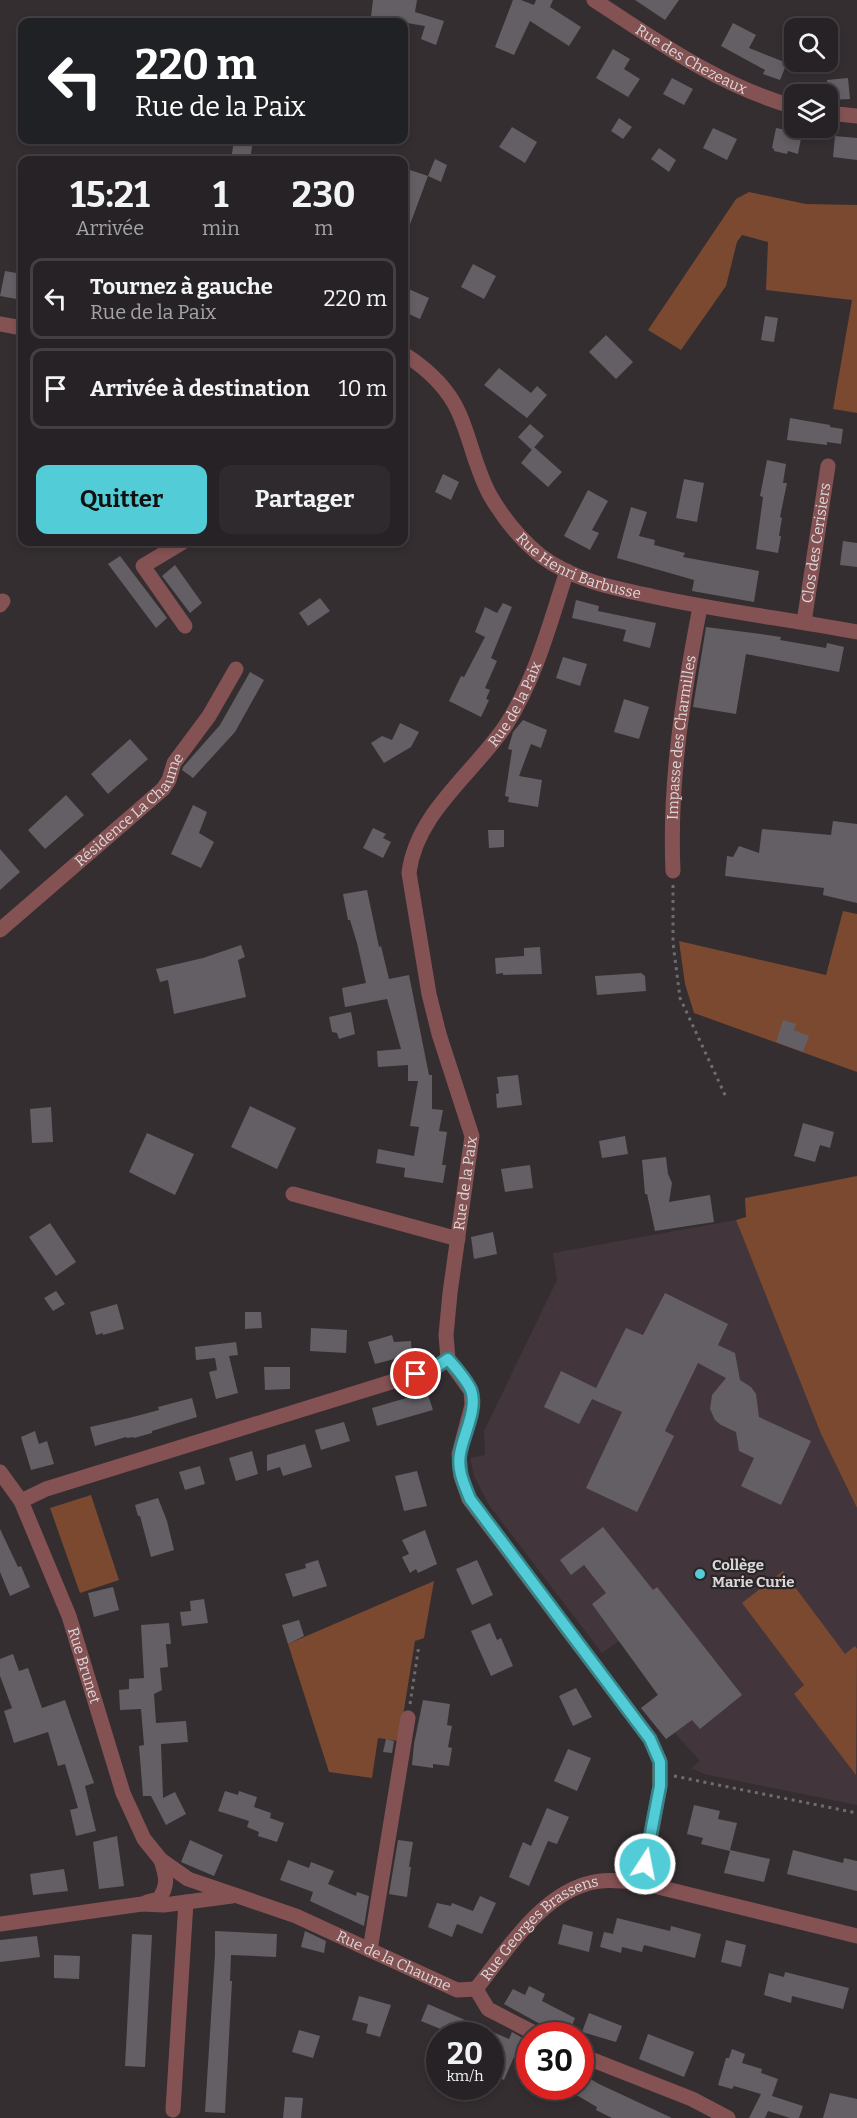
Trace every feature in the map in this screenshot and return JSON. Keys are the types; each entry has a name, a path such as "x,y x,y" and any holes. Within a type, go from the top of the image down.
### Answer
{"street":[{"name":"Rue des Chezeaux","path":"594,0 611,5 683,57 735,86 784,104"},
{"path":"838,114 857,116"},
{"path":"0,324 18,327"},
{"name":"Rue Henri Barbusse","path":"408,356 440,384 453,402 459,412 485,487 504,519 541,556 594,583 700,607 857,632"},
{"name":"Clos des Cerisiers","path":"804,622 828,466"},
{"path":"176,546 143,566 185,626"},
{"name":"Rue de la Paix","path":"448,1359 446,1335 472,1136 429,994 409,873 410,858 416,843 432,817 505,726 521,698 542,648 567,571"},
{"name":"Impasse des Charmilles","path":"673,871 674,779 687,674 700,607"},
{"name":"Résidence La Chaume","path":"0,930 163,789 169,780 174,763 209,716 236,669"},
{"path":"293,1194 458,1239"},
{"path":"21,1501 46,1489 433,1369 448,1359 471,1391 472,1405 459,1455 461,1476 470,1499 650,1739 660,1762 660,1786 642,1883"},
{"name":"Rue Brunet","path":"0,1472 21,1501 69,1616 123,1793 144,1839 161,1860"},
{"path":"370,1950 408,1718"},
{"path":"142,1904 159,1899 166,1888 161,1860"},
{"name":"Rue de la Chaume","path":"161,1860 188,1879 296,1917 457,1990 476,1989"},
{"name":"Rue Georges Brassens","path":"476,1989 528,1924 561,1896 586,1884 614,1880 642,1883 857,1936"},
{"name":"Rue de la Chaume","path":"0,1924 142,1904 164,1905 236,1896"},
{"path":"173,2110 186,1902"},
{"path":"476,1989 488,2009 516,2024"},
{"path":"594,2060 692,2099 728,2118"}],"path":[{"path":"673,871 673,943 680,998 726,1097"},
{"path":"408,1718 419,1645"},
{"path":"661,1773 857,1813"}],"shaded area":[{"path":"749,192 806,204 857,205 857,413 833,409 852,300 766,290 768,242 742,235 737,242 726,286 681,350 648,330 736,199"},
{"path":"843,911 857,914 857,1072 694,1013 685,984 679,941 826,975"},
{"path":"857,1176 857,1508 821,1434 736,1220 746,1217 745,1198"},
{"name":"Collège Marie Curie","path":"736,1220 821,1434 857,1508 857,1805 704,1774 691,1768 700,1761 675,1733 666,1739 641,1708 658,1694 619,1641 602,1653 489,1505 474,1476 470,1458 485,1455 484,1431 557,1280 553,1253"},
{"path":"91,1495 119,1580 80,1593 50,1508"},
{"path":"783,1571 845,1654 855,1646 857,1649 856,1775 794,1694 804,1685 742,1603"},
{"path":"434,1581 424,1638 415,1641 399,1741 378,1738 372,1778 329,1772 288,1644"}],"building":[{"path":"373,0 417,0 415,12 444,21 436,45 421,39 425,26 408,23 408,18 371,17"},
{"path":"513,0 521,0 534,5 536,0 553,0 550,7 581,27 569,46 530,21 514,55 495,47"},
{"path":"635,0 679,0 665,20"},
{"path":"733,23 756,35 749,48 784,62 784,70 780,80 763,74 765,70 721,46"},
{"path":"613,49 630,59 624,69 640,79 628,97 596,78"},
{"path":"672,78 693,89 684,105 663,94"},
{"path":"848,78 850,99 838,100 838,84 827,84 827,80"},
{"path":"619,118 632,127 623,139 611,131"},
{"path":"512,127 537,142 525,163 499,147"},
{"path":"713,128 737,139 727,160 703,148"},
{"path":"776,128 784,130 784,138 801,138 798,154 774,151 772,148"},
{"path":"835,138 857,138 857,160 833,157"},
{"path":"233,144 252,144 251,156 232,156"},
{"path":"659,148 676,160 669,172 651,159"},
{"path":"435,159 447,165 441,182 428,176"},
{"path":"410,170 428,176 408,230"},
{"path":"473,264 496,276 484,299 461,287"},
{"path":"5,271 18,273 18,299 0,296"},
{"path":"408,289 429,298 420,319 408,314"},
{"path":"765,316 778,318 774,342 761,340"},
{"path":"606,335 633,362 616,379 589,352"},
{"path":"499,368 531,393 537,386 547,395 527,418 484,385"},
{"path":"790,418 843,429 841,444 827,442 827,445 787,440"},
{"path":"530,424 544,436 532,450 518,437"},
{"path":"534,447 562,472 548,487 521,463"},
{"path":"767,460 786,464 783,483 787,483 780,517 782,518 779,536 781,536 778,553 756,549 763,497 760,496"},
{"path":"443,474 459,482 451,500 435,492"},
{"path":"684,479 704,483 697,522 676,518"},
{"path":"588,490 608,501 592,530 599,533 590,550 564,536"},
{"path":"631,507 647,512 639,536 655,540 654,545 685,553 683,557 759,571 754,602 692,591 694,580 617,558"},
{"path":"843,541 857,543 857,567 840,565"},
{"path":"120,556 167,618 156,628 108,564"},
{"path":"175,565 202,603 190,613 162,576"},
{"path":"320,598 330,611 308,626 299,613"},
{"path":"576,600 599,606 598,611 656,623 650,648 623,641 626,630 572,618"},
{"path":"503,603 512,607 491,658 497,661 485,688 490,690 486,699 489,700 481,717 449,701 485,637 475,632 485,607 497,613"},
{"path":"706,627 781,637 780,640 826,648 827,643 844,647 839,672 746,654 736,714 693,707"},
{"path":"563,657 587,664 580,686 556,678"},
{"path":"250,672 264,680 235,732 193,778 182,770 183,767 220,725"},
{"path":"624,699 649,707 639,739 614,732"},
{"path":"523,720 547,730 541,748 531,744 519,776 542,780 538,807 508,802 509,797 505,796 512,750 508,749 513,732"},
{"path":"400,723 419,732 411,747 384,763 371,743 382,736 392,740"},
{"path":"130,739 148,759 108,794 91,774"},
{"path":"66,795 84,815 45,849 28,830"},
{"path":"193,805 207,812 199,833 214,842 201,868 171,854"},
{"path":"833,821 857,824 857,903 823,895 824,888 725,876 727,856 733,857 739,846 759,853 762,829 831,835"},
{"path":"373,828 386,834 383,838 391,842 383,858 363,848"},
{"path":"488,830 504,830 504,847 489,848"},
{"path":"0,849 20,872 0,890"},
{"path":"367,890 379,947 381,946 389,979 409,975 429,1075 432,1075 432,1109 443,1110 439,1131 447,1132 442,1165 446,1165 443,1183 404,1177 405,1168 376,1163 378,1149 414,1156 419,1127 410,1126 418,1081 408,1081 408,1065 378,1067 377,1051 401,1049 387,999 345,1007 342,988 366,983 343,894"},
{"path":"241,945 245,957 238,960 246,997 174,1014 168,980 160,982 156,969 203,958"},
{"path":"540,947 542,974 496,974 495,958 524,956 524,948"},
{"path":"641,973 645,976 646,991 597,995 595,976"},
{"path":"351,1012 355,1034 339,1039 337,1033 332,1032 329,1017"},
{"path":"783,1020 796,1024 794,1030 809,1036 803,1052 776,1042"},
{"path":"518,1075 522,1105 497,1108 496,1094 499,1093 497,1077"},
{"path":"250,1106 296,1128 277,1169 231,1147"},
{"path":"51,1107 53,1142 32,1143 30,1109"},
{"path":"803,1123 834,1132 830,1148 820,1145 815,1162 794,1156"},
{"path":"147,1133 194,1154 175,1195 129,1172"},
{"path":"625,1136 628,1154 602,1158 599,1141"},
{"path":"666,1157 668,1174 672,1183 669,1202 710,1195 714,1222 655,1231 647,1194 645,1194 642,1160"},
{"path":"530,1165 533,1188 505,1192 501,1169"},
{"path":"50,1223 76,1262 56,1276 29,1237"},
{"path":"493,1232 497,1254 474,1259 471,1237"},
{"path":"56,1291 65,1304 53,1311 44,1298"},
{"path":"665,1293 728,1324 718,1345 735,1353 740,1380 751,1387 756,1394 759,1417 811,1441 781,1505 741,1486 754,1458 739,1451 736,1432 715,1420 710,1409 712,1395 726,1378 698,1363 665,1431 674,1436 637,1512 586,1488 622,1412 592,1399 579,1424 544,1407 561,1371 596,1388 626,1328 643,1335"},
{"path":"117,1304 124,1329 96,1335 90,1312"},
{"path":"245,1312 261,1312 262,1328 245,1329"},
{"path":"311,1328 347,1330 346,1353 310,1351"},
{"path":"392,1335 394,1342 411,1341 412,1357 402,1357 375,1364 368,1342"},
{"path":"236,1342 238,1355 229,1356 238,1393 216,1399 209,1372 217,1370 215,1358 196,1360 195,1347"},
{"path":"264,1367 290,1367 290,1389 265,1390"},
{"path":"427,1392 433,1410 377,1426 372,1408"},
{"path":"192,1398 197,1417 152,1431 152,1433 134,1438 126,1437 95,1446 90,1427 159,1410 158,1407"},
{"path":"344,1422 350,1441 321,1450 315,1430"},
{"path":"35,1431 39,1444 47,1441 54,1464 31,1470 21,1437"},
{"path":"305,1444 312,1467 283,1476 280,1467 267,1471 267,1455"},
{"path":"252,1451 258,1474 236,1481 229,1458"},
{"path":"200,1466 205,1484 185,1490 179,1472"},
{"path":"417,1471 427,1506 404,1511 395,1476"},
{"path":"158,1498 167,1521 174,1550 151,1557 135,1505"},
{"path":"603,1527 653,1590 657,1587 742,1695 700,1729 692,1720 666,1739 641,1708 658,1695 592,1604 606,1593 584,1565 571,1575 560,1560"},
{"path":"0,1529 30,1587 10,1596 0,1572"},
{"path":"425,1530 437,1564 418,1573 416,1569 410,1573 402,1557 409,1554 402,1540"},
{"path":"318,1560 327,1586 293,1597 285,1574 306,1568 305,1564"},
{"path":"477,1560 493,1595 472,1605 456,1569"},
{"path":"113,1587 119,1610 94,1617 88,1593"},
{"path":"204,1599 208,1623 182,1626 180,1612 191,1611 190,1601"},
{"path":"299,1620 304,1636 288,1644 282,1625"},
{"path":"169,1623 171,1644 166,1644 168,1667 160,1668 162,1690 154,1694 156,1723 186,1721 188,1742 161,1744 163,1798 175,1792 186,1814 166,1825 151,1796 143,1796 139,1746 144,1745 141,1709 120,1710 119,1690 129,1689 129,1679 144,1678 141,1625"},
{"path":"490,1623 497,1640 501,1638 513,1666 491,1676 471,1631"},
{"path":"13,1654 19,1671 28,1668 42,1708 65,1700 94,1783 85,1786 96,1831 76,1836 70,1810 78,1808 65,1764 58,1766 48,1732 14,1743 4,1711 12,1708 0,1676 0,1659"},
{"path":"576,1688 592,1717 573,1726 559,1696"},
{"path":"423,1700 450,1704 447,1725 452,1726 448,1747 452,1748 449,1766 433,1764 433,1768 412,1765"},
{"path":"386,1739 394,1741 392,1753 383,1752"},
{"path":"568,1749 591,1758 577,1791 554,1781"},
{"path":"225,1791 238,1795 239,1791 257,1797 254,1807 271,1813 270,1818 284,1823 277,1842 258,1836 259,1832 247,1827 249,1821 218,1811"},
{"path":"694,1805 720,1811 718,1819 737,1823 730,1850 770,1859 764,1882 724,1873 730,1851 701,1844 703,1838 687,1834"},
{"path":"547,1808 569,1817 557,1844 548,1841 529,1886 509,1877 523,1842 531,1846"},
{"path":"117,1836 124,1886 99,1889 93,1842"},
{"path":"190,1840 223,1855 214,1876 181,1862"},
{"path":"398,1840 413,1842 407,1897 389,1894"},
{"path":"793,1850 843,1863 844,1858 857,1861 857,1891 787,1874"},
{"path":"288,1860 309,1868 311,1862 334,1871 328,1884 356,1896 357,1892 369,1896 364,1926 310,1901 313,1892 280,1880"},
{"path":"64,1869 68,1891 33,1895 30,1874"},
{"path":"480,1896 496,1903 482,1934 457,1924 452,1937 428,1927 437,1903 451,1906 452,1903 473,1911"},
{"path":"617,1918 670,1931 671,1926 701,1934 695,1958 644,1945 642,1952 622,1947 621,1953 600,1947 604,1932 613,1934"},
{"path":"563,1924 593,1932 589,1952 558,1944"},
{"path":"215,1931 277,1934 276,1957 231,1955 230,1981 232,1981 225,2113 205,2112"},
{"path":"305,1931 326,1941 324,1953 301,1947"},
{"path":"132,1934 152,1935 145,2067 125,2066"},
{"path":"37,1936 40,1957 0,1962 0,1940"},
{"path":"726,1940 746,1945 741,1967 721,1962"},
{"path":"54,1955 80,1956 79,1979 54,1978"},
{"path":"785,1972 849,1988 843,2009 792,1996 791,2003 764,1995 769,1973 784,1977"},
{"path":"529,1986 545,1994 542,2001 575,2018 573,2022 537,2022 504,2004 513,1989 525,1995"},
{"path":"359,1996 391,2005 380,2037 366,2033 368,2024 352,2020"},
{"path":"428,2004 470,2022 426,2023 421,2021"},
{"path":"589,2013 622,2026 616,2042 594,2036 594,2022 586,2022"},
{"path":"299,2030 320,2036 313,2058 292,2052"},
{"path":"512,2032 516,2034 516,2058 514,2057 504,2080 504,2037 509,2039"},
{"path":"648,2034 694,2052 684,2077 639,2059"},
{"path":"732,2049 745,2054 742,2063 762,2069 761,2073 778,2079 772,2096 803,2106 799,2118 790,2118 768,2111 765,2118 749,2118 761,2094 734,2086 732,2089 718,2085 726,2058 729,2058"},
{"path":"594,2081 672,2118 612,2118 596,2110 597,2107 585,2100 594,2100"},
{"path":"830,2093 857,2099 857,2118 823,2118"},
{"path":"285,2097 303,2098 301,2118 283,2118"}],"place":[{"name":"Collège Marie Curie","path":"700,1574"}],"route":[{"path":"416,1374 433,1369 448,1359 465,1381 471,1391 472,1405 459,1455 459,1465 470,1499 650,1739 660,1762 661,1773 645,1864"}]}
